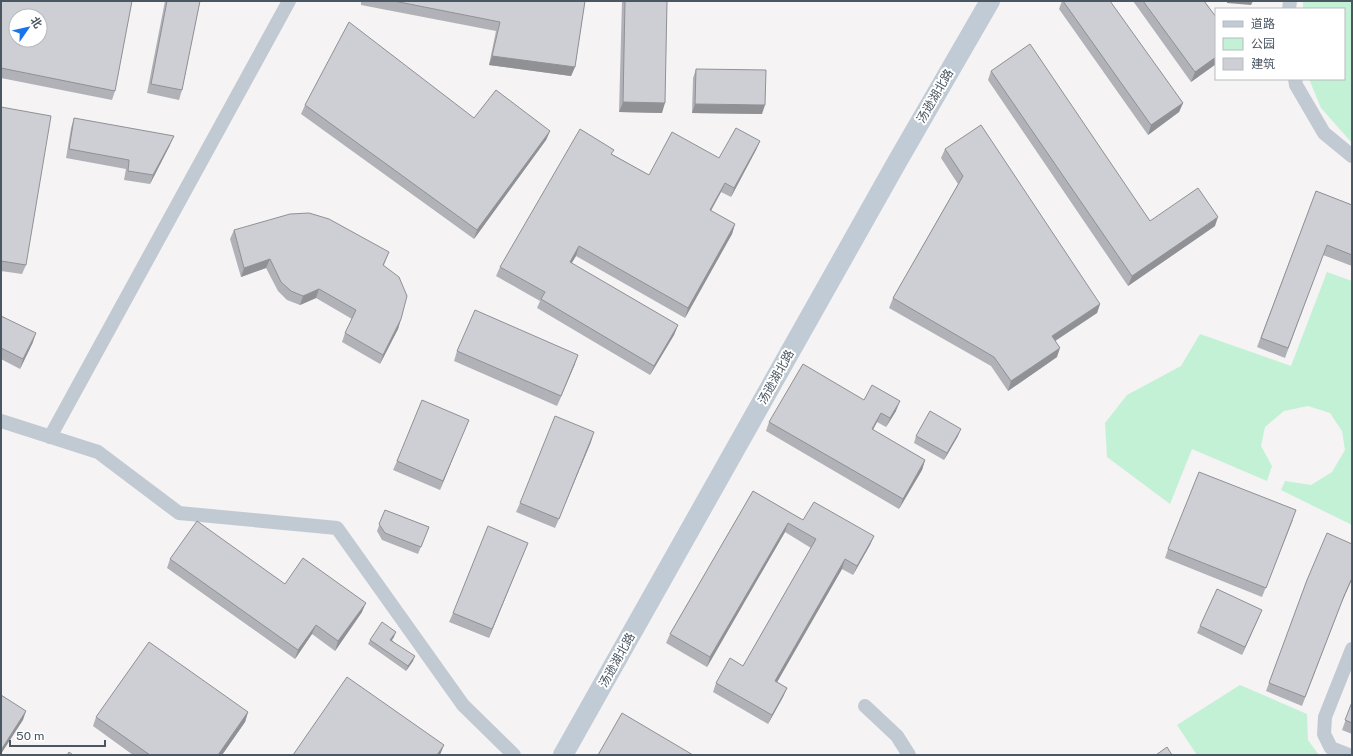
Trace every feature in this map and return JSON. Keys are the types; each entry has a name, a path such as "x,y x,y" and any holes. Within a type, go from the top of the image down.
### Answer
{"main road":[{"name":"汤逊湖北路","path":"563,755 897,162 990,1"}],"street":[{"path":"50,437 289,1"},
{"path":"1295,80 1296,85 1324,133 1352,156"},
{"path":"1,421 98,452 179,513 337,528 463,705 514,755"},
{"path":"1349,755 1331,748 1324,734 1325,717 1352,649"},
{"path":"866,706 896,736 908,755"}],"green space":[{"path":"1303,1 1352,1 1352,143 1321,108 1309,80 1345,80 1345,8 1303,8"},
{"path":"1327,272 1352,281 1352,525 1281,490 1285,481 1311,485 1332,472 1345,450 1342,431 1330,413 1308,406 1284,411 1265,427 1261,446 1272,466 1267,481 1192,449 1170,504 1107,457 1105,423 1127,395 1181,366 1200,334 1291,366"},
{"path":"1240,685 1307,714 1308,740 1319,755 1197,755 1177,725"}],"building":[{"path":"1,1 132,1 115,91 1,68"},
{"path":"167,1 200,1 182,90 151,84"},
{"path":"394,1 585,1 575,67 492,56 500,22"},
{"path":"625,1 667,1 665,103 623,102"},
{"path":"1063,1 1110,1 1183,103 1151,125"},
{"path":"1143,1 1204,1 1215,16 1215,58 1195,72"},
{"path":"349,22 474,118 496,90 550,131 477,230 305,105"},
{"path":"1030,44 1150,221 1198,188 1218,217 1132,276 991,71"},
{"path":"696,69 766,70 765,105 695,104"},
{"path":"1,107 51,116 26,265 1,261"},
{"path":"74,118 174,136 153,175 128,171 129,160 69,149"},
{"path":"981,125 1100,304 1052,336 1060,348 1011,381 994,357 893,298 963,176 945,149"},
{"path":"736,128 760,141 734,188 725,183 710,210 735,224 688,308 579,246 570,262 678,325 654,366 541,299 545,292 500,267 580,129 614,150 611,154 649,175 672,132 719,158"},
{"path":"1316,191 1352,205 1352,255 1327,245 1288,348 1261,338"},
{"path":"309,213 329,219 389,252 383,265 399,277 407,296 401,319 383,355 345,333 356,310 319,289 303,296 291,291 281,282 270,259 244,268 234,230 290,214"},
{"path":"475,310 578,355 561,396 457,351"},
{"path":"1,316 36,333 23,359 1,348"},
{"path":"803,364 864,400 872,385 900,401 890,418 881,413 872,429 925,460 903,499 769,422"},
{"path":"422,400 469,420 443,481 397,461"},
{"path":"930,411 961,429 947,453 916,436"},
{"path":"555,416 594,432 559,519 520,503"},
{"path":"1199,472 1296,510 1266,588 1168,549"},
{"path":"753,491 803,520 814,502 874,536 857,566 845,559 775,681 787,688 772,715 716,683 730,658 743,666 816,539 788,523 710,657 670,634"},
{"path":"385,510 429,527 421,547 385,533 379,524"},
{"path":"197,521 285,584 303,558 366,603 338,641 316,625 298,650 170,559"},
{"path":"488,526 528,543 492,629 453,613"},
{"path":"1327,533 1352,544 1352,578 1305,697 1269,683 1307,580"},
{"path":"1217,589 1262,610 1245,647 1200,626"},
{"path":"382,622 396,632 390,640 415,656 408,666 370,640"},
{"path":"149,642 248,712 218,755 150,755 96,717"},
{"path":"347,677 444,745 437,755 293,755"},
{"path":"1,695 26,711 1,750"},
{"path":"1352,702 1352,723 1345,720"},
{"path":"622,713 693,755 598,755"},
{"path":"1167,747 1172,755 1156,755"}]}
